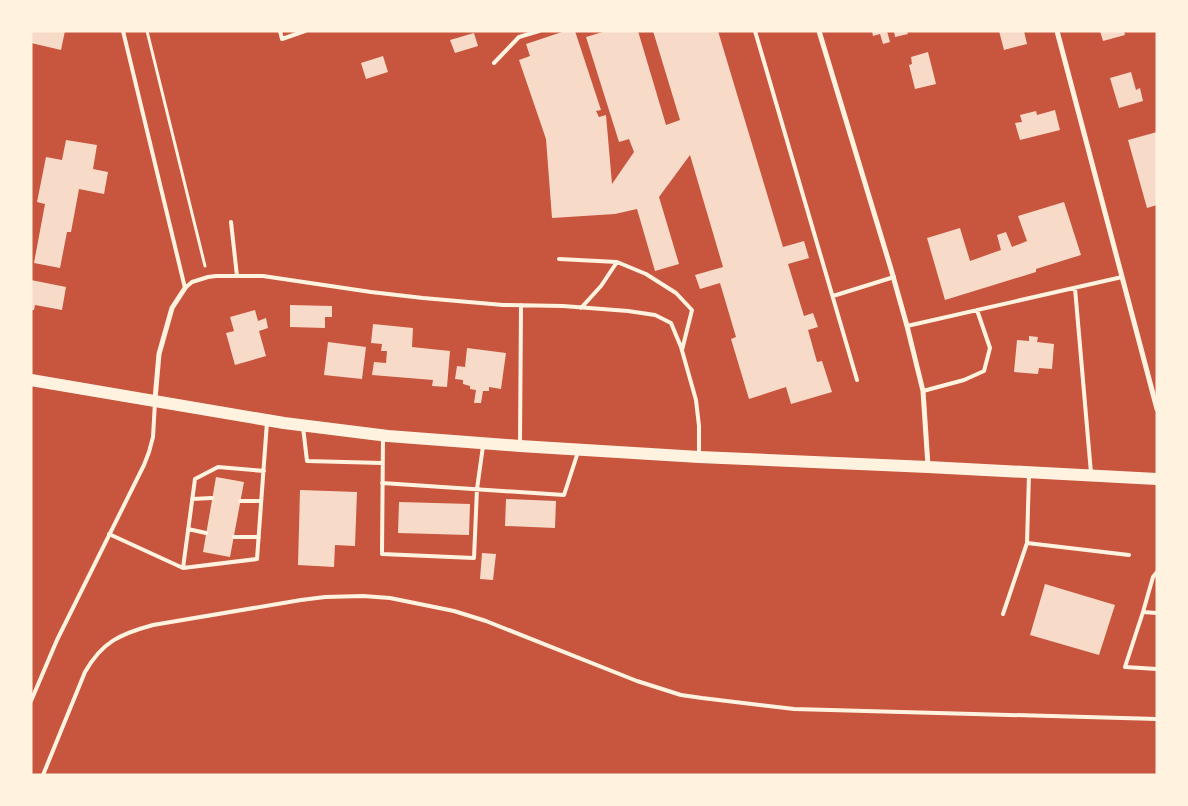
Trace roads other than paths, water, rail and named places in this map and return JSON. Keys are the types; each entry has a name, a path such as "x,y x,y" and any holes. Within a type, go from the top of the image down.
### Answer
{"main road":[{"path":"31,380 268,420 383,435 578,450 1157,479"}],"street":[{"path":"819,31 894,277 907,326 922,391 928,467"},
{"path":"1057,31 1157,409"},
{"path":"155,400 159,354 172,308 185,288"}],"lane":[{"path":"123,31 185,288 192,282 208,277 263,276 393,294 503,305 563,306 655,315 671,323 682,350 696,400 700,456"},
{"path":"280,31 282,39 305,31"},
{"path":"494,63 519,37 538,31"},
{"path":"755,31 857,380"},
{"path":"231,222 237,276"},
{"path":"558,259 617,262 646,274 676,294 692,310 682,350"},
{"path":"581,308 601,286 617,262"},
{"path":"833,296 894,277"},
{"path":"907,326 1122,277"},
{"path":"1075,288 1091,475"},
{"path":"520,446 521,305"},
{"path":"922,391 964,380 984,370 990,348 977,310"},
{"path":"31,701 57,640 144,465 153,437 155,400"},
{"path":"110,534 183,568 257,559 268,420"},
{"path":"302,425 307,461 382,463"},
{"path":"383,435 382,554 474,558 477,489 483,443"},
{"path":"382,483 564,495 578,450"},
{"path":"183,568 195,479 218,467 264,471"},
{"path":"1003,614 1027,543 1029,472"},
{"path":"192,499 212,498"},
{"path":"240,501 262,500"},
{"path":"188,529 206,533"},
{"path":"234,537 259,537"},
{"path":"1027,543 1129,555"},
{"path":"1157,572 1153,577 1125,667 1157,669"},
{"path":"43,775 92,659 100,650 121,635 153,626 275,604 363,596 390,598 454,610 637,681 681,695 794,709 1157,719"},
{"path":"1143,612 1157,613"}]}
